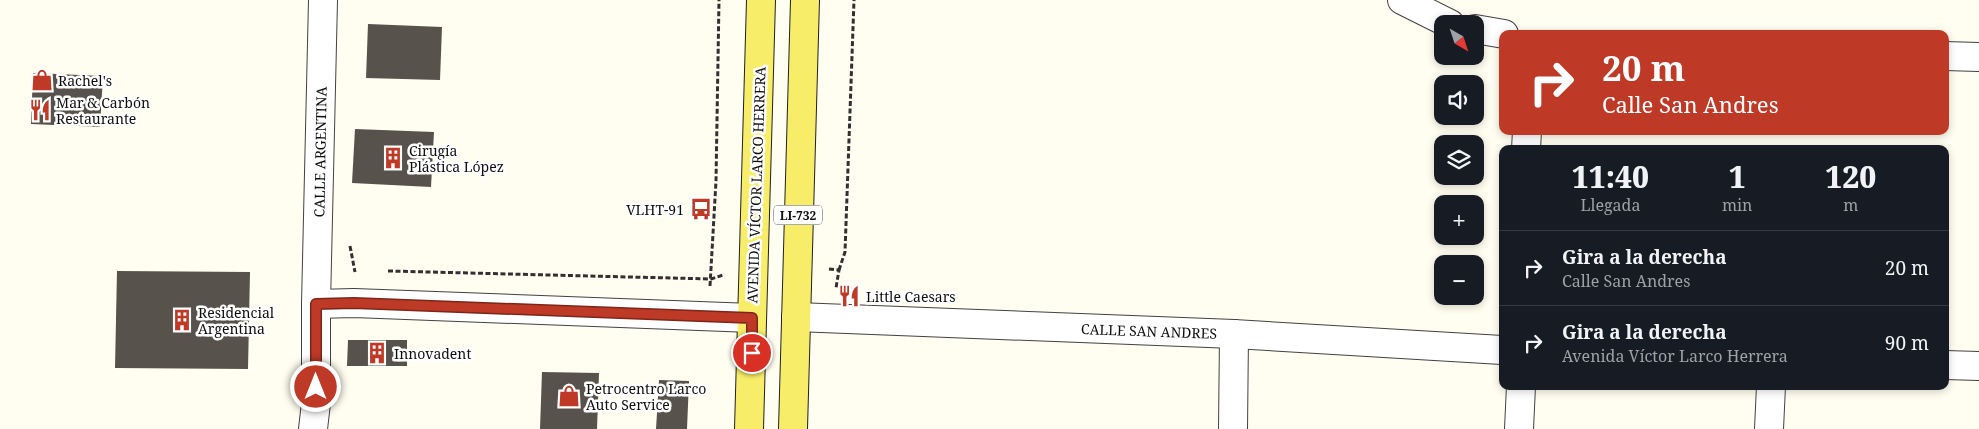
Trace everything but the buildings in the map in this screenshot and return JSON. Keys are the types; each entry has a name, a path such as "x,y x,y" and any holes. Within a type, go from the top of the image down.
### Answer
{"main road":[{"name":"AVENIDA VÍCTOR LARCO HERRERA","path":"750,429 761,0"},
{"name":"LI-732","path":"792,429 804,0"}],"street":[{"name":"CALLE ARGENTINA","path":"313,429 316,403 316,304 324,0"},
{"path":"1402,0 1434,16"},
{"path":"1484,31 1499,33"},
{"path":"1949,56 1979,57"},
{"path":"316,304 354,303 752,318"},
{"name":"CALLE SAN ANDRES","path":"796,317 1234,334 1499,350"},
{"path":"1233,429 1234,334"},
{"path":"1949,365 1979,366"},
{"path":"1519,429 1521,390"},
{"path":"1769,429 1771,390"}],"path":[{"path":"711,279 716,181 719,0"},
{"path":"839,270 845,252 854,0"},
{"path":"384,271 711,279 753,266"},
{"path":"354,270 364,270"}],"place":[{"name":"Rachel's","path":"42,80"},
{"name":"Mar & Carbón Restaurante","path":"40,110"},
{"name":"Cirugía Plástica López","path":"393,158"},
{"name":"VLHT-91","path":"701,209"},
{"name":"Little Caesars","path":"849,296"},
{"name":"Residencial Argentina","path":"182,320"},
{"name":"Innovadent","path":"377,353"},
{"name":"Petrocentro Larco Auto Service","path":"569,396"}],"route":[{"path":"316,387 316,304 354,303 752,318 752,353"}]}
